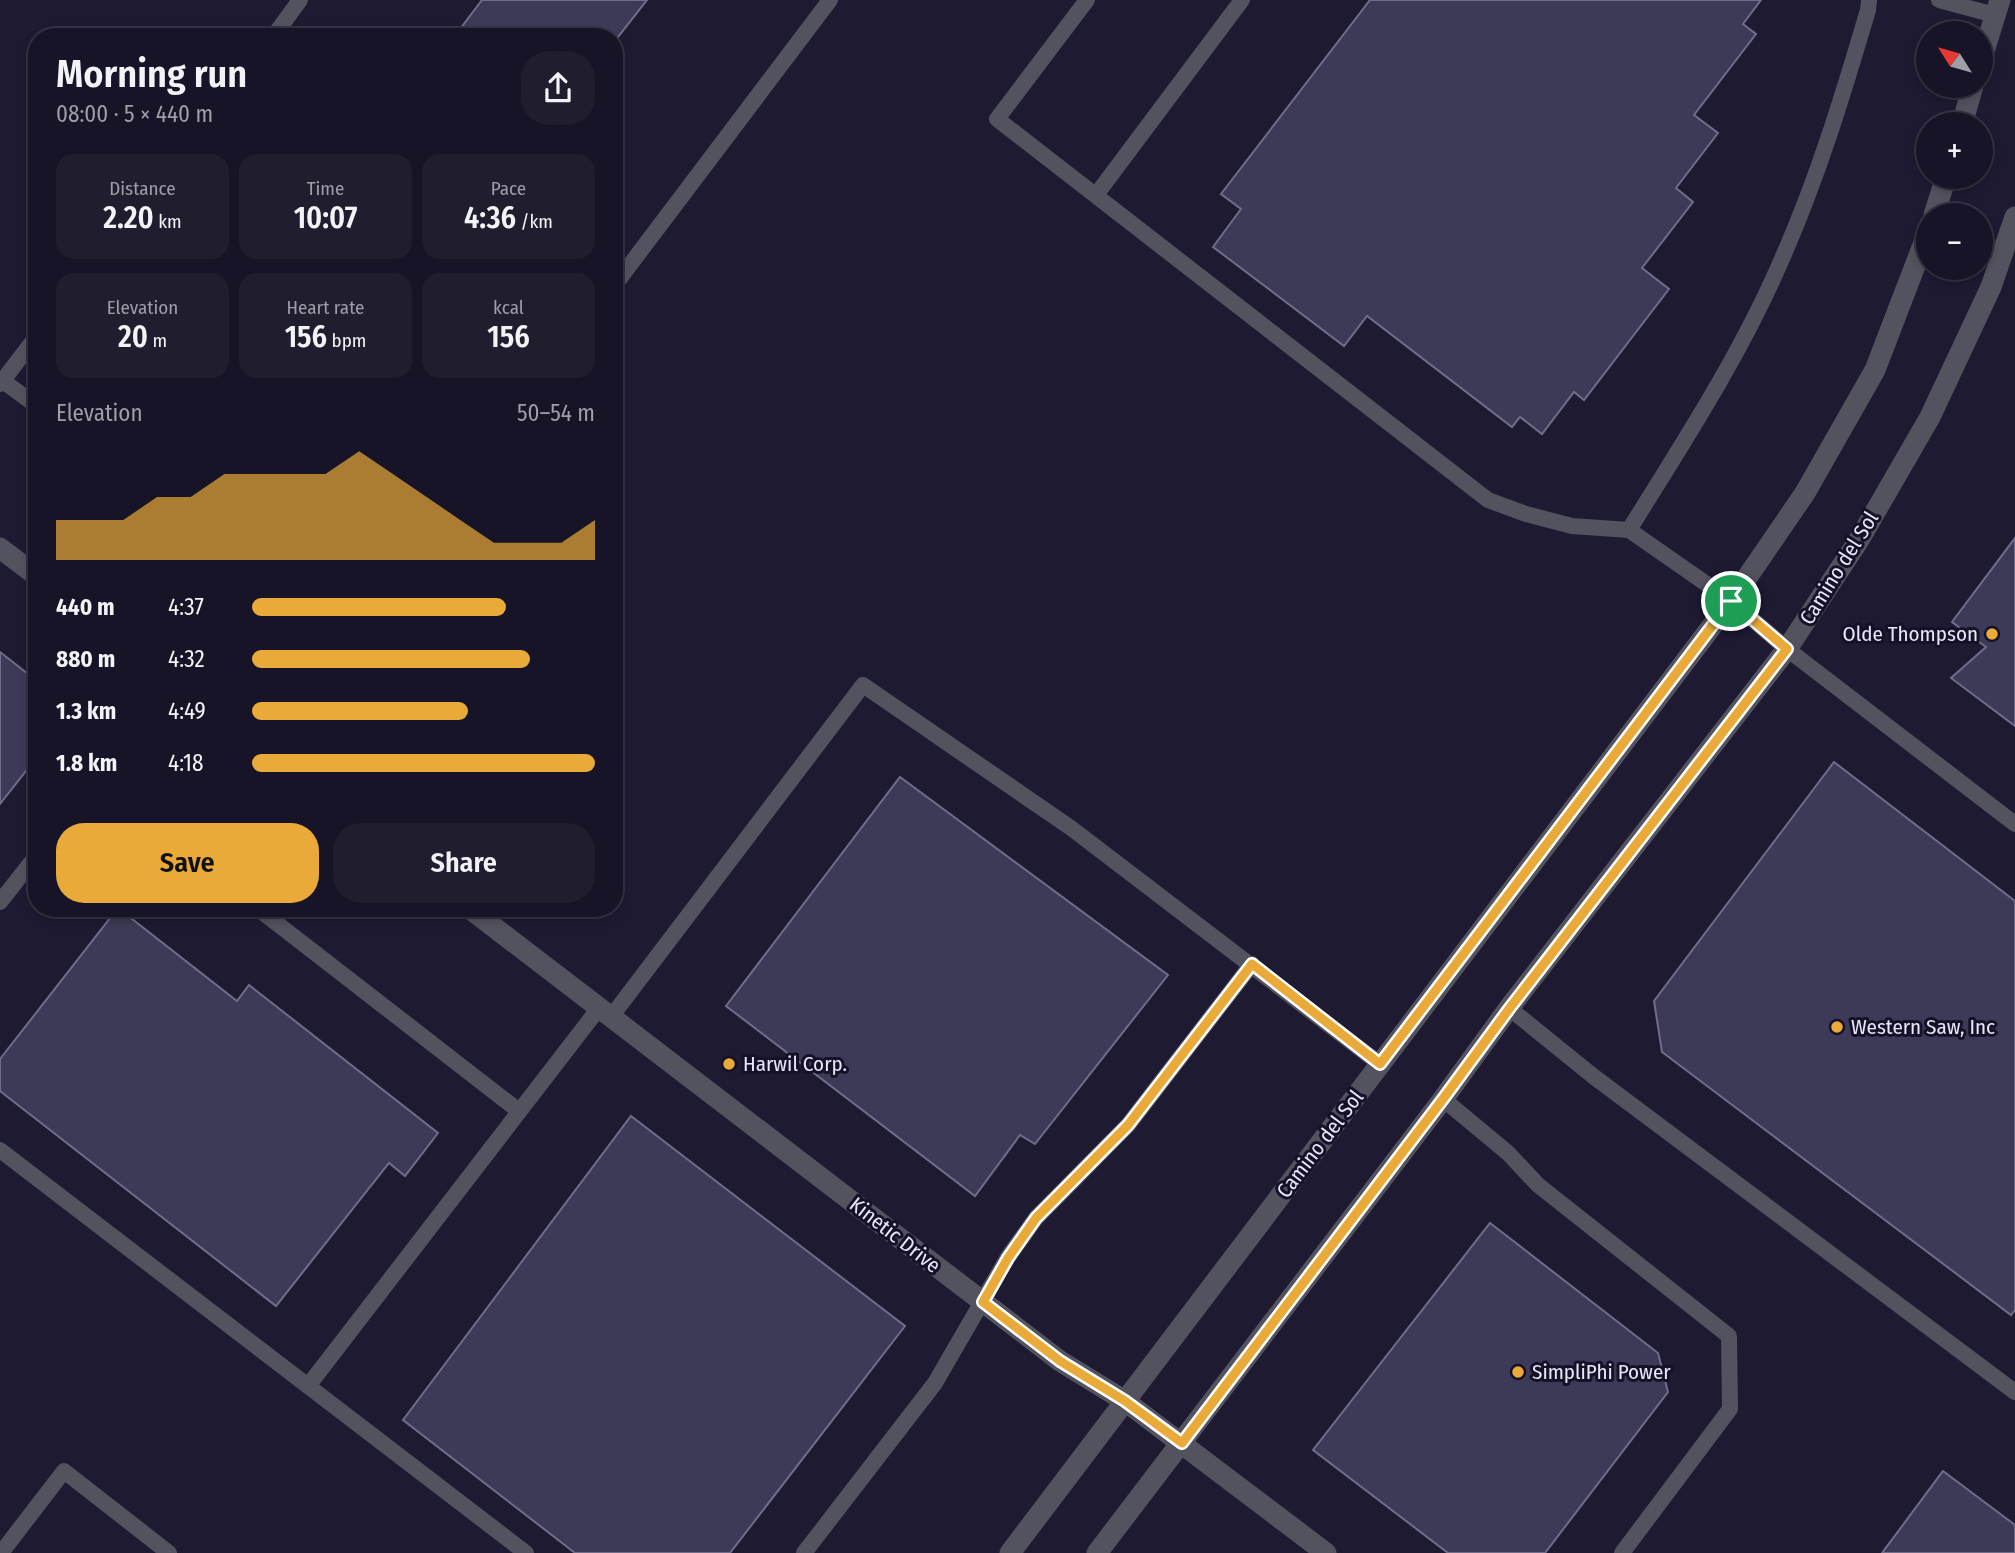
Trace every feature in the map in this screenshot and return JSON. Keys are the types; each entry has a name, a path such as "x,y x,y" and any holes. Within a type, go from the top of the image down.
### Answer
{"street":[{"name":"Camino del Sol","path":"1097,1553 1509,1009 1787,649 1859,540 1930,417 1991,287 2015,217"},
{"name":"Camino del Sol","path":"1010,1553 1731,601 1805,493 1875,370 1916,264"},
{"path":"0,548 28,569"},
{"name":"Kinetic Drive","path":"481,917 1060,1361 1125,1401 1182,1443 1314,1549"}],"lane":[{"path":"280,28 300,0"},
{"path":"623,274 830,0"},
{"path":"1087,0 997,119 1488,500 1526,514 1572,526 1629,530 1731,601 1787,649 2015,824"},
{"path":"1096,195 1242,0"},
{"path":"1629,530 1747,333 1781,261 1829,141 1869,0"},
{"path":"1938,0 1997,8"},
{"path":"28,348 1,382 28,400"},
{"path":"308,1386 519,1111 605,1012 863,685 1071,828 1380,1064"},
{"path":"0,902 28,866"},
{"path":"269,917 519,1111"},
{"path":"804,1553 935,1383 1008,1258 1036,1218 1128,1125 1252,964"},
{"path":"1509,1009 1593,1076 2015,1392"},
{"path":"1443,1099 1508,1153 1538,1185 1729,1336 1730,1409 1622,1553"},
{"path":"0,1150 526,1553"},
{"path":"1,1553 64,1471 169,1553"}],"building":[{"path":"482,0 647,0 623,31 623,28 461,28"},
{"path":"1370,0 1761,0 1743,24 1756,34 1694,115 1718,133 1676,188 1693,202 1642,268 1669,289 1584,400 1574,392 1542,434 1520,417 1512,427 1367,316 1344,346 1213,247 1241,209 1221,194"},
{"name":"Olde Thompson","path":"2015,538 2015,726 1951,678 1986,647 1952,622"},
{"path":"0,652 28,674 28,768 0,804"},
{"name":"Western Saw, Inc","path":"1834,762 2015,901 2015,1310 2011,1315 1662,1052 1654,1001"},
{"path":"900,777 1168,975 1035,1144 1020,1135 975,1196 726,1006"},
{"path":"111,917 130,917 237,1001 249,985 438,1133 405,1176 389,1163 276,1306 0,1091 0,1059"},
{"path":"631,1116 905,1326 730,1553 575,1553 403,1420"},
{"name":"SimpliPhi Power","path":"1490,1223 1658,1353 1668,1392 1545,1553 1448,1553 1313,1450"},
{"path":"1943,1471 2015,1525 2015,1553 1882,1553"}],"place":[{"name":"Olde Thompson","path":"1992,634"},
{"name":"Western Saw, Inc","path":"1837,1027"},
{"name":"Harwil Corp.","path":"729,1064"},
{"name":"SimpliPhi Power","path":"1518,1372"}],"route":[{"path":"1731,601 1787,649 1509,1009 1182,1443 1125,1401 1060,1361 983,1302 1008,1258 1036,1218 1128,1125 1252,964 1380,1064 1731,601"}]}
